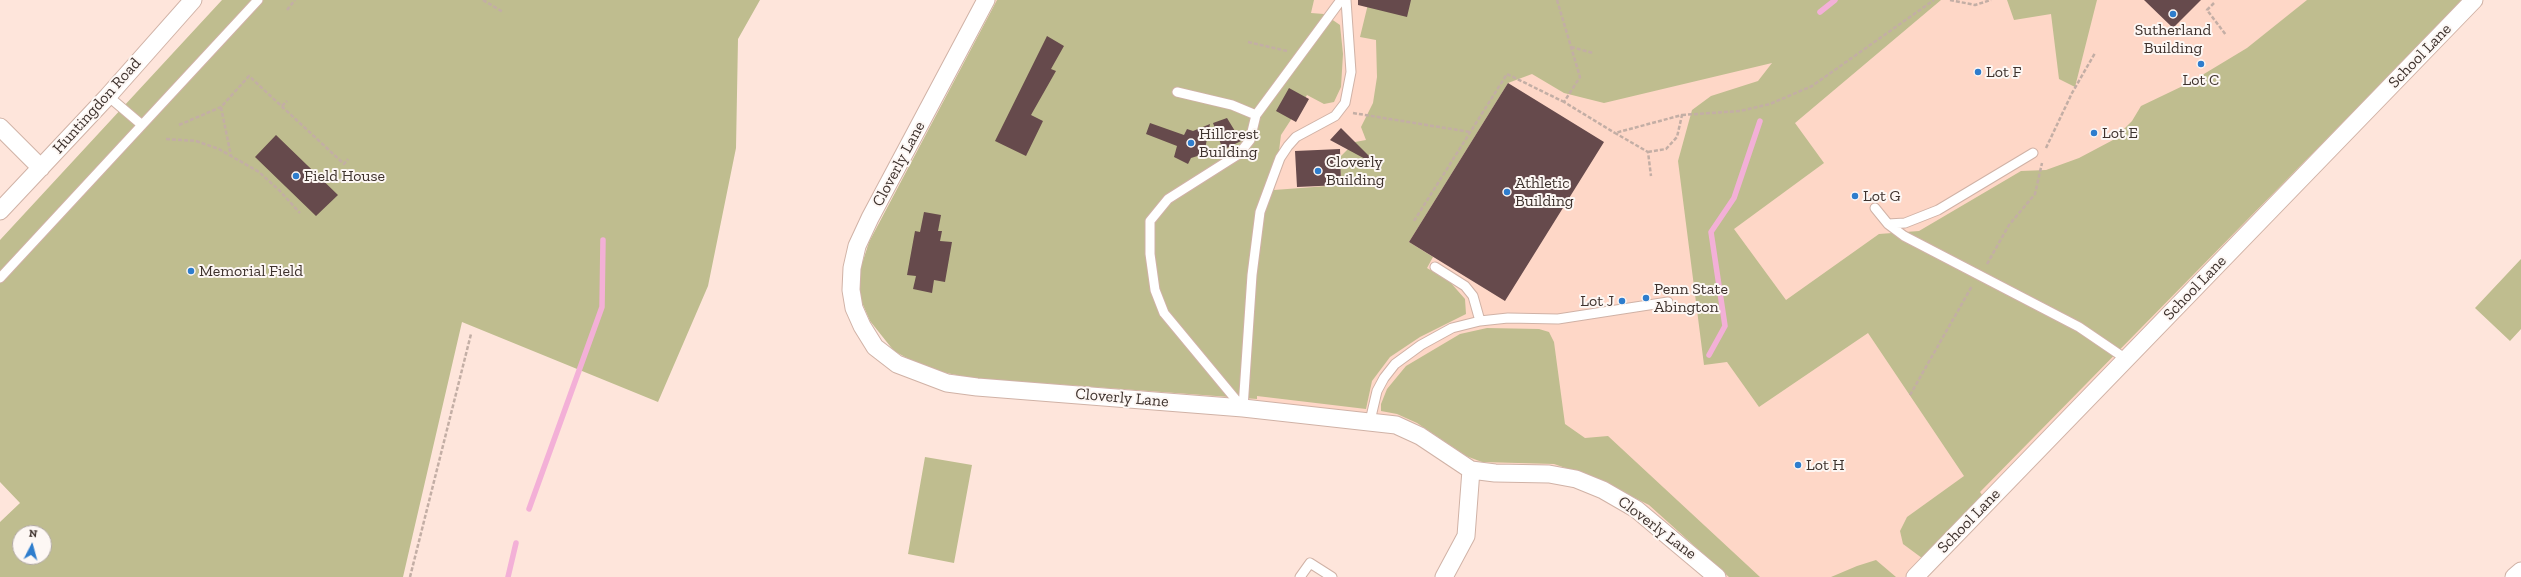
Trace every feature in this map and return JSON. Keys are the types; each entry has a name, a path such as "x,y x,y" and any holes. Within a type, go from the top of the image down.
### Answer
{"street":[{"name":"Huntingdon Road","path":"0,211 108,96 193,0"},
{"name":"Cloverly Lane","path":"986,0 857,246 852,268 851,290 854,308 862,326 875,347 897,364 947,383 1243,408 1370,421 1396,426 1420,436 1471,470 1495,473 1549,474 1576,479 1603,490 1636,509 1717,577"},
{"name":"School Lane","path":"1915,577 2474,0"},
{"path":"0,127 41,168"},
{"path":"1444,577 1466,536 1471,470"},
{"path":"2514,577 2521,571"}],"lane":[{"path":"0,278 258,0"},
{"path":"1243,408 1164,313 1156,290 1149,236 1150,221 1168,199 1239,154 1250,140 1256,116 1341,0"},
{"path":"1243,408 1252,275 1260,212 1280,158 1288,146 1296,137 1335,116 1341,111 1349,91 1351,72 1346,0"},
{"path":"1177,92 1232,105 1256,116"},
{"path":"108,96 142,125"},
{"path":"1888,224 1905,223 1938,210 2033,153"},
{"path":"1875,208 1888,224 1904,236 2079,327 2126,359"},
{"path":"1436,267 1465,286 1473,296 1480,320"},
{"path":"1370,421 1377,391 1384,378 1395,364 1421,345 1452,328 1480,320 1508,318 1558,319 1668,302"},
{"path":"1300,577 1310,563 1332,577"}],"path":[{"path":"287,10 295,0"},
{"path":"483,0 503,12"},
{"path":"1557,0 1580,77 1564,102"},
{"path":"1615,133 1682,115 1740,111 1770,104 1812,86 1934,0"},
{"path":"1950,0 1975,5 1991,0"},
{"path":"2214,3 2207,10 2226,35"},
{"path":"1248,42 1301,54"},
{"path":"1571,47 1592,53"},
{"path":"1910,395 1974,284 1981,276 2009,225 2035,194 2046,148 2072,93 2095,53"},
{"path":"1414,222 1507,74 1564,102 1648,152 1666,149 1677,137 1682,115"},
{"path":"179,126 221,107 249,76 344,164 348,159"},
{"path":"282,106 287,101"},
{"path":"221,107 231,156"},
{"path":"1341,111 1470,132"},
{"path":"166,139 196,141 219,149 258,172 279,190 300,213"},
{"path":"1648,152 1651,176"},
{"path":"410,577 471,334"}],"shaded area":[{"path":"222,0 760,0 738,39 736,148 708,286 658,402 462,322 403,577 0,577 0,522 20,503 0,482 0,240"},
{"name":"Penn State Abington","path":"986,0 2474,0 1915,577 1717,577 1603,490 1495,473 1420,436 1110,397 1103,236 1150,49 985,3"},
{"path":"997,0 1314,0 1311,13 1324,14 1340,25 1343,54 1341,87 1334,102 1324,104 1307,95 1281,135 1274,190 1341,185 1340,157 1355,142 1366,140 1361,127 1373,103 1377,77 1376,40 1360,37 1369,0 1941,0 1795,123 1824,163 1734,229 1786,300 1879,234 1919,231 2021,171 2046,170 2079,158 2113,140 2132,121 2141,106 2189,83 2247,48 2307,0 2463,0 1980,492 1985,499 1926,561 1903,544 1900,531 1907,517 1964,476 1868,333 1759,407 1727,362 1704,365 1678,161 1692,110 1711,96 1758,81 1772,63 1604,103 1564,93 1532,74 1508,83 1409,242 1433,257 1427,268 1450,282 1465,299 1466,314 1420,337 1390,357 1372,381 1366,409 1257,396 1257,399 971,378 927,369 894,351 870,321 860,298 860,270 869,242"},
{"path":"2007,0 2097,0 2075,87 2059,79 2051,14 2014,20"},
{"path":"2521,259 2521,329 2510,341 2475,308"},
{"path":"1487,328 1539,329 1549,332 1554,342 1565,424 1585,438 1608,436 1760,577 1729,577 1649,505 1595,478 1554,464 1482,462 1466,456 1417,423 1397,414 1381,411 1381,404 1387,389 1406,366 1460,334"},
{"path":"925,457 972,465 954,563 908,554"},
{"path":"1876,560 1896,577 1831,577 1857,566"}],"building":[{"path":"1358,0 1411,0 1407,17 1358,5"},
{"name":"Sutherland Building","path":"2144,0 2201,0 2173,28"},
{"path":"1047,36 1064,46 1051,69 1056,71 1031,115 1043,121 1026,156 995,141"},
{"name":"Athletic Building","path":"1508,83 1604,142 1505,301 1409,242"},
{"path":"1289,88 1309,99 1296,122 1276,111"},
{"path":"1227,118 1241,141 1223,150 1213,123"},
{"name":"Hillcrest Building","path":"1150,123 1184,135 1187,129 1193,131 1210,124 1204,154 1191,158 1188,164 1174,157 1177,146 1146,134"},
{"path":"1341,128 1371,158 1369,161 1330,140"},
{"name":"Field House","path":"276,135 338,195 316,216 255,157"},
{"name":"Cloverly Building","path":"1340,149 1341,185 1297,187 1295,151"},
{"path":"924,212 941,215 938,231 942,231 940,241 952,242 945,282 934,280 932,293 913,289 916,276 907,275 915,231 920,232"}],"waterway":[{"path":"1820,12 1835,0"},
{"path":"1709,355 1725,326 1711,232 1734,198 1760,121"},
{"path":"529,509 602,307 603,240"},
{"path":"508,577 516,543"}],"place":[{"name":"Sutherland Building","path":"2173,14"},
{"name":"Lot C","path":"2201,64"},
{"name":"Lot F","path":"1978,72"},
{"name":"Lot E","path":"2094,133"},
{"name":"Hillcrest Building","path":"1191,143"},
{"name":"Cloverly Building","path":"1318,171"},
{"name":"Field House","path":"296,176"},
{"name":"Athletic Building","path":"1507,192"},
{"name":"Lot G","path":"1855,196"},
{"name":"Memorial Field","path":"191,271"},
{"name":"Penn State Abington","path":"1646,298"},
{"name":"Lot J","path":"1622,301"},
{"name":"Lot H","path":"1798,465"}]}
